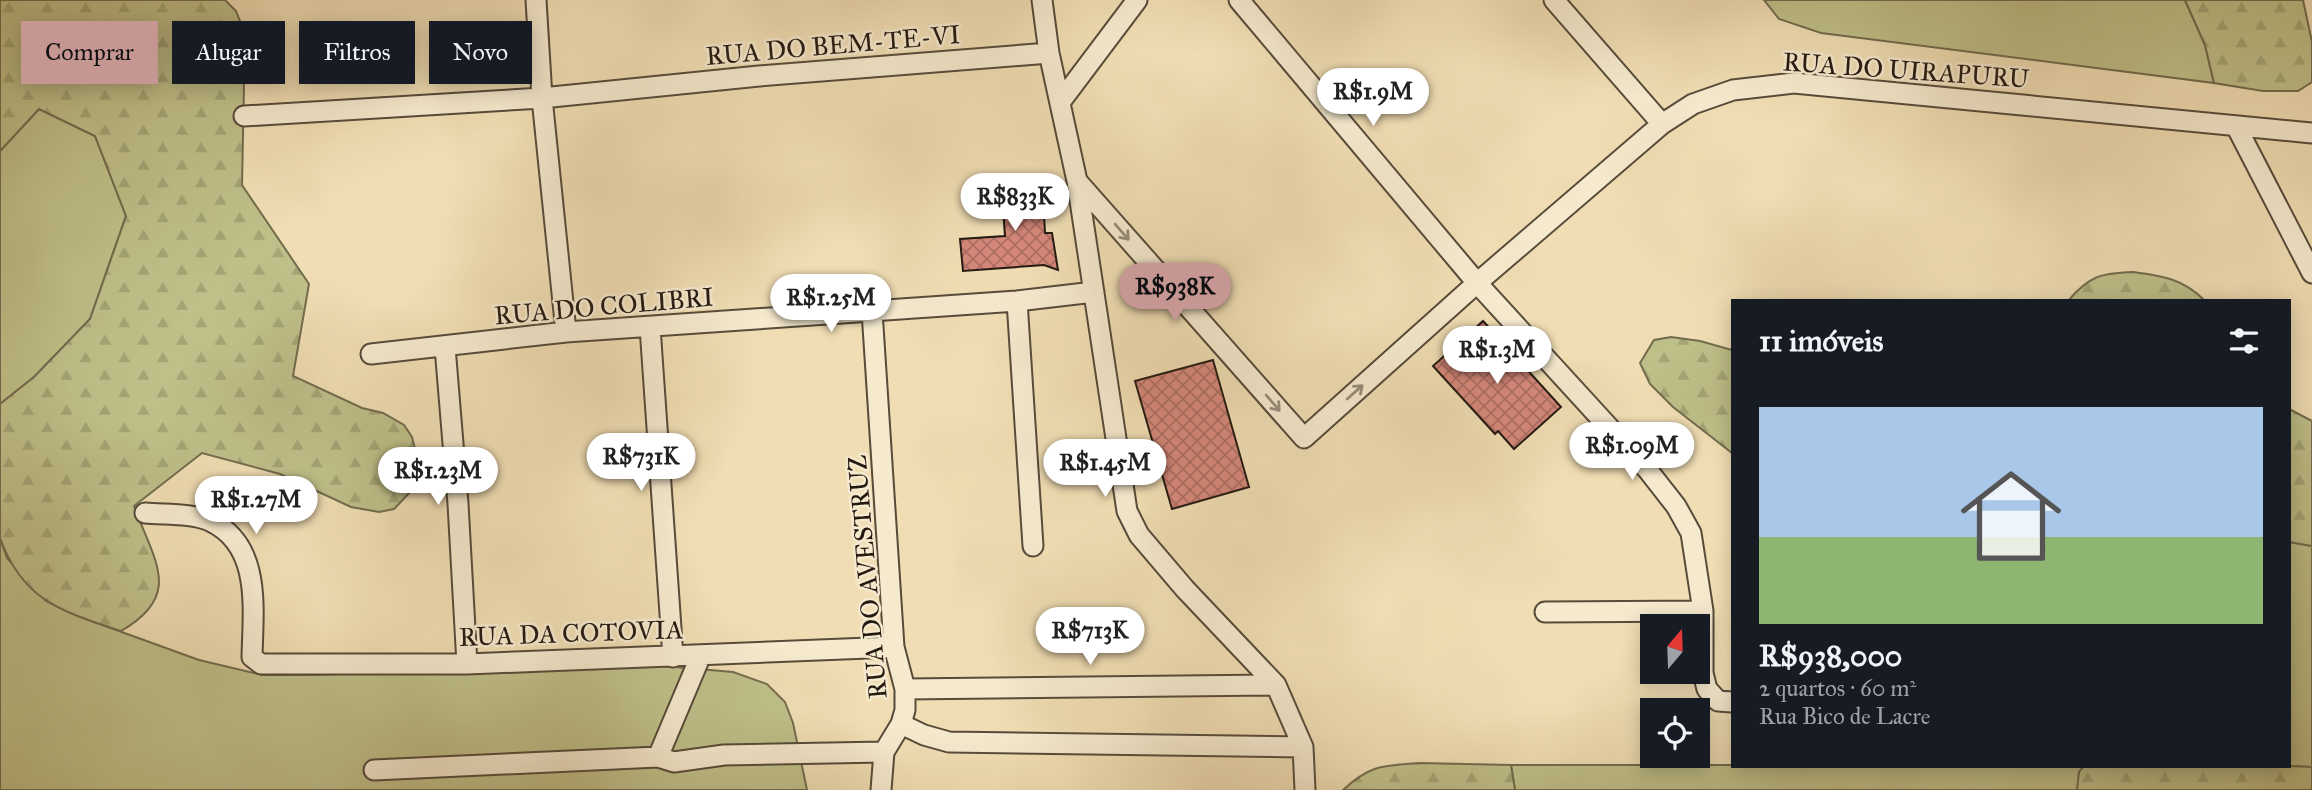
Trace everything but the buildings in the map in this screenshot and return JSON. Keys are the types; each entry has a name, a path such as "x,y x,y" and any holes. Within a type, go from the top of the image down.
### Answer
{"street":[{"path":"536,0 542,98 566,332"},
{"path":"1042,0 1049,53 1077,181 1127,511 1139,535 1185,589 1276,685 1303,747 1305,790"},
{"path":"1061,101 1137,0"},
{"path":"1239,0 1477,283 1647,469 1676,506 1691,533 1703,611 1703,673 1707,689 1725,702"},
{"path":"1554,0 1662,124"},
{"name":"RUA DO BEM-TE-VI","path":"244,116 542,98 759,76 1049,53"},
{"name":"RUA DO UIRAPURU","path":"1077,181 1304,438 1477,283 1662,124 1693,104 1733,90 1794,83 2312,133"},
{"path":"2236,126 2312,273"},
{"name":"RUA DO COLIBRI","path":"371,354 566,332 1017,301 1094,292"},
{"path":"1017,301 1033,546"},
{"name":"RUA DO AVESTRUZ","path":"872,311 894,647 905,689 905,710 901,724 884,752 881,790"},
{"path":"650,327 673,657"},
{"path":"445,347 467,664"},
{"name":"RUA DA COTOVIA","path":"145,513 208,520 233,536 247,560 253,592 252,657 261,664 467,664 894,647"},
{"path":"1545,612 1703,611"},
{"path":"658,757 701,655"},
{"path":"905,689 1276,685"},
{"path":"901,724 924,735 949,742 1303,747"},
{"path":"374,770 658,757 674,762 723,755 884,752"}],"green space":[{"path":"0,0 225,0 236,11 240,21 172,21 172,84 244,84 242,185 309,284 293,376 362,408 383,413 404,425 412,437 418,461 412,490 394,509 379,512 351,507 280,474 202,453 134,506 159,576 158,590 152,604 140,618 121,631 62,609 33,590 9,559 0,538 0,404 34,377 90,319 126,216 95,136 39,109 0,151"},
{"path":"1764,0 2185,0 2205,45 2214,83 1821,33 1779,19"},
{"path":"2185,0 2303,0 2312,42 2312,82 2298,91 2263,91 2214,83 2205,45"},
{"path":"39,109 95,136 126,216 90,319 34,377 0,404 0,151"},
{"path":"2133,272 2172,280 2181,283 2203,299 2070,299 2089,281 2112,273"},
{"path":"1671,337 1700,341 1731,350 1731,452 1673,407 1650,384 1640,363 1654,340"},
{"path":"2291,410 2312,421 2312,546 2291,542"},
{"path":"0,538 7,558 46,601 83,618 199,660 262,675 641,664 733,672 767,684 785,702 793,723 807,790 0,790"},
{"path":"2291,542 2312,546 2312,767 2291,766"},
{"path":"1420,763 1511,765 1515,790 1343,790 1362,775 1378,768"},
{"path":"1511,765 1640,765 1640,768 1710,768 1710,765 1731,765 1731,768 2083,768 2077,790 1515,790"},
{"path":"2312,767 2312,790 2077,790 2079,772 2082,768"}]}
